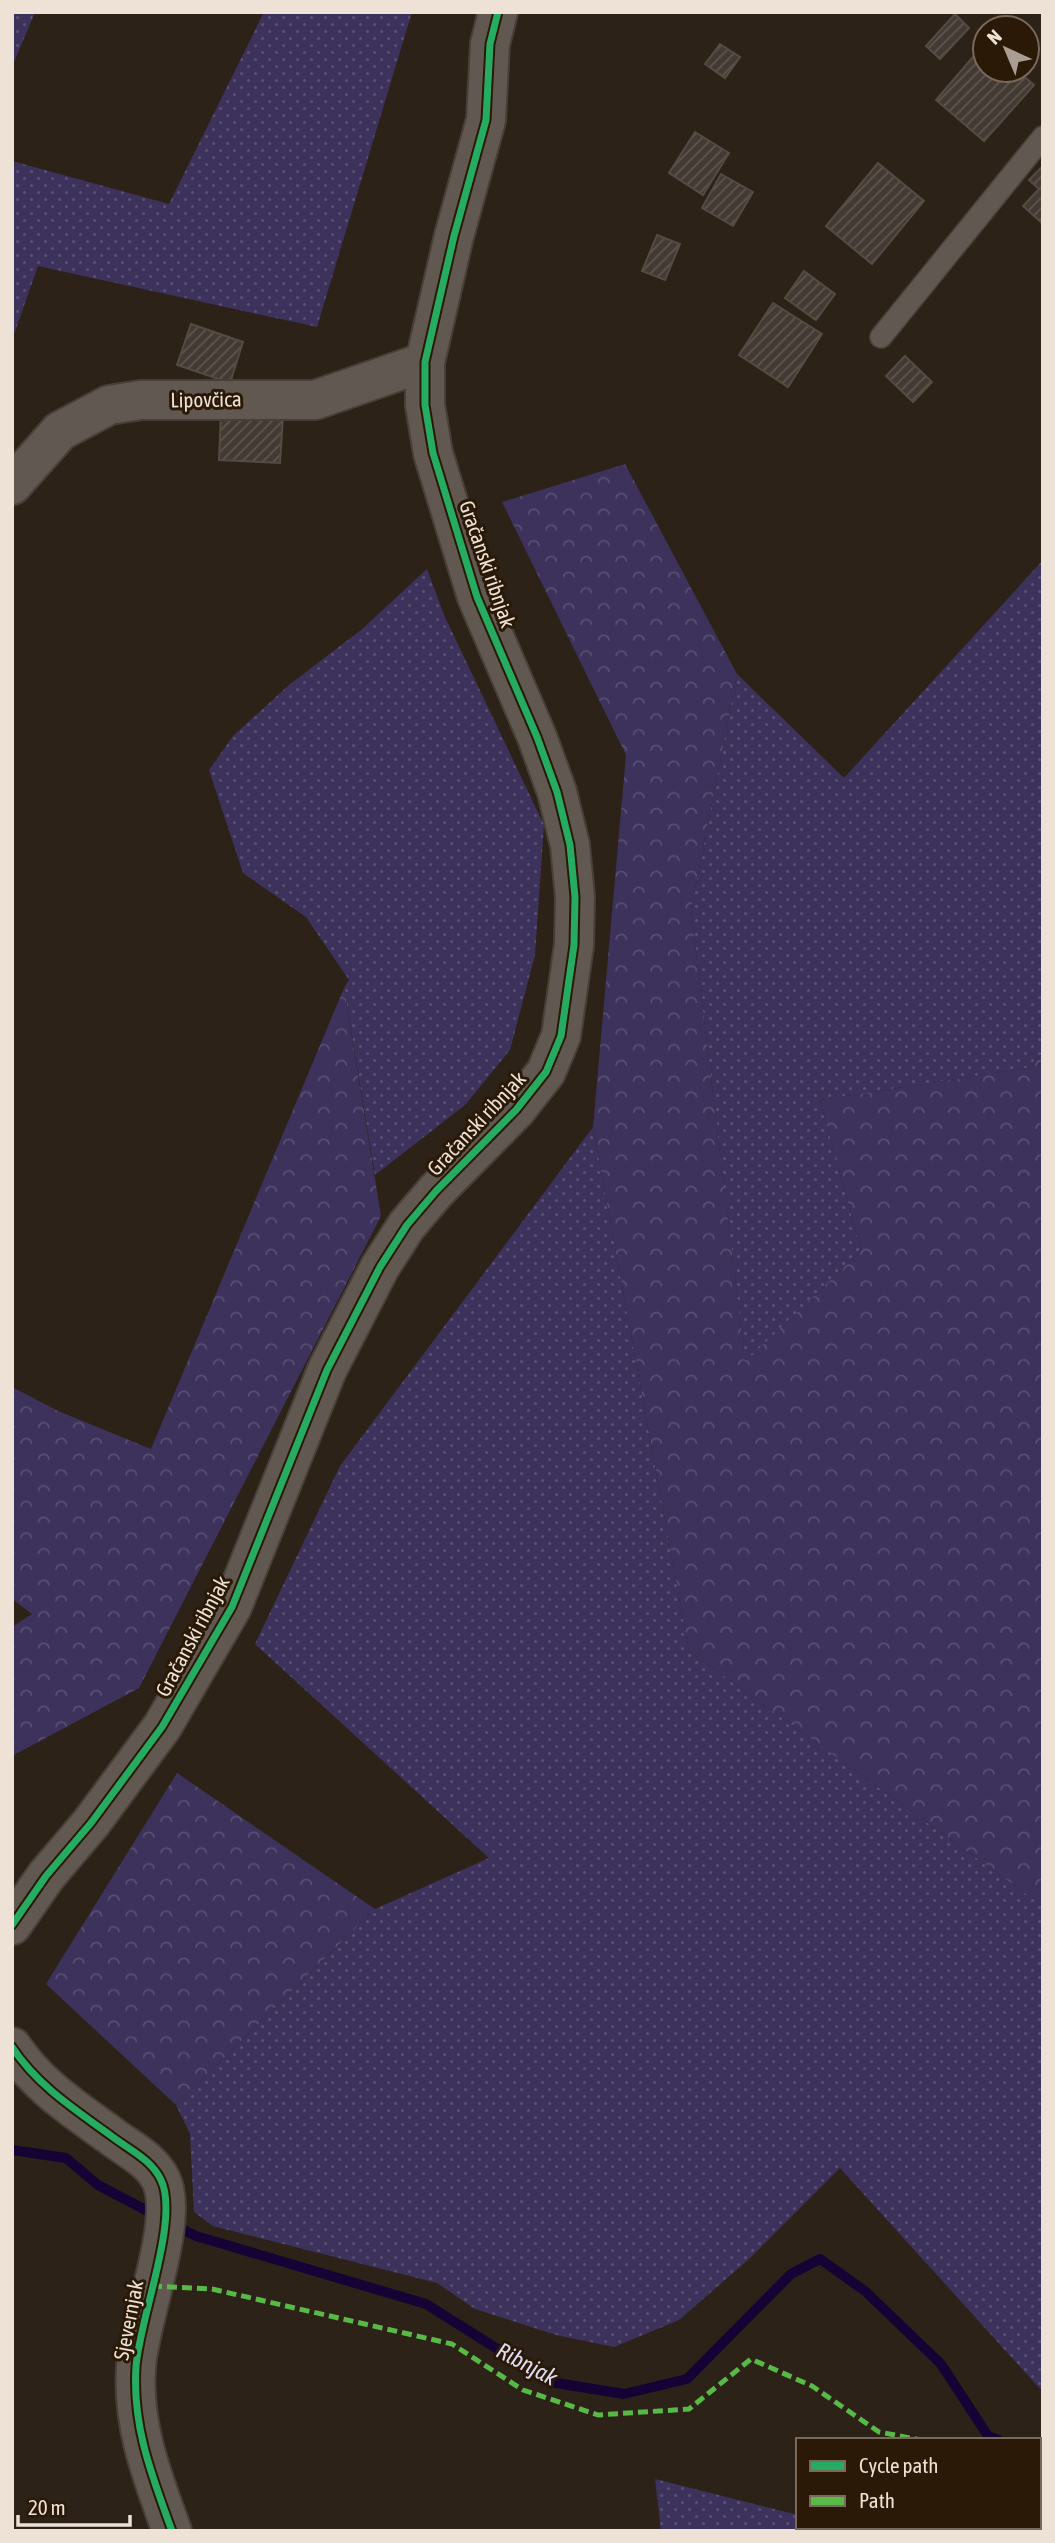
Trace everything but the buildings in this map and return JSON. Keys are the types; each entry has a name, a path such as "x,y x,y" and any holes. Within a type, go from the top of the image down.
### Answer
{"street":[{"name":"Gračanski ribnjak","path":"12,1925 46,1876 105,1805 162,1727 232,1606 327,1370 380,1267 407,1225 546,1072 561,1036 574,945 575,897 570,845 557,792 537,737 477,597 433,453 425,405 425,362 454,236 486,120 489,44 498,12"},
{"name":"Lipovčica","path":"12,485 60,431 109,405 153,400 315,400 425,362"},
{"name":"Sjevernjak","path":"12,2047 22,2063 56,2096 146,2160 160,2178 168,2196 136,2366 136,2409 143,2450 172,2531"}],"lane":[{"path":"881,337 1043,137"}],"green space":[{"path":"12,12 35,12 12,67"},
{"path":"264,12 412,12 317,327 38,266 12,340 12,161 169,204"},
{"path":"625,464 737,674 691,910 745,1362 861,1251 820,1100 1027,1068 1043,1053 1043,1906 689,1651 593,1127 626,755 502,502"},
{"path":"1043,560 1043,1053 1027,1068 820,1100 861,1251 745,1363 691,910 737,674 844,778"},
{"path":"427,569 444,615 544,825 535,955 510,1050 465,1105 375,1175 344,988 349,980 306,917 243,873 209,770 233,736 289,685 361,630"},
{"path":"344,988 381,1216 139,1688 12,1756 12,1627 32,1614 12,1599 12,1387 58,1411 151,1449"},
{"path":"593,1127 689,1651 1043,1906 1043,2392 840,2168 749,2259 679,2320 614,2347 556,2335 475,2309 437,2283 213,2226 194,2212 190,2134 176,2105 375,1909 489,1858 255,1644 340,1466"},
{"path":"177,1773 375,1909 176,2105 46,1984"},
{"path":"655,2479 796,2514 796,2529 863,2531 661,2531"}],"waterway":[{"name":"Ribnjak","path":"12,2150 66,2158 98,2185 159,2217"},
{"name":"Ribnjak","path":"173,2225 196,2236 426,2304 550,2382 624,2394 687,2379 791,2274 820,2259 865,2291 941,2364 988,2436 993,2438"}],"marked path":[{"path":"152,2286 212,2289 452,2344 523,2390 598,2415 689,2409 751,2359 812,2386 879,2432 910,2438"}],"cycle path":[{"path":"12,1925 46,1876 91,1823 162,1727 232,1607 327,1370 380,1267 407,1225 436,1191 516,1110 546,1072 561,1036 574,945 575,897 570,845 557,792 537,737 477,597 433,453 425,405 425,362 454,236 486,120 490,44 498,12"},
{"path":"12,2047 45,2085 145,2160 161,2180 166,2197 166,2219 139,2347 136,2389 145,2450 172,2531"}]}
